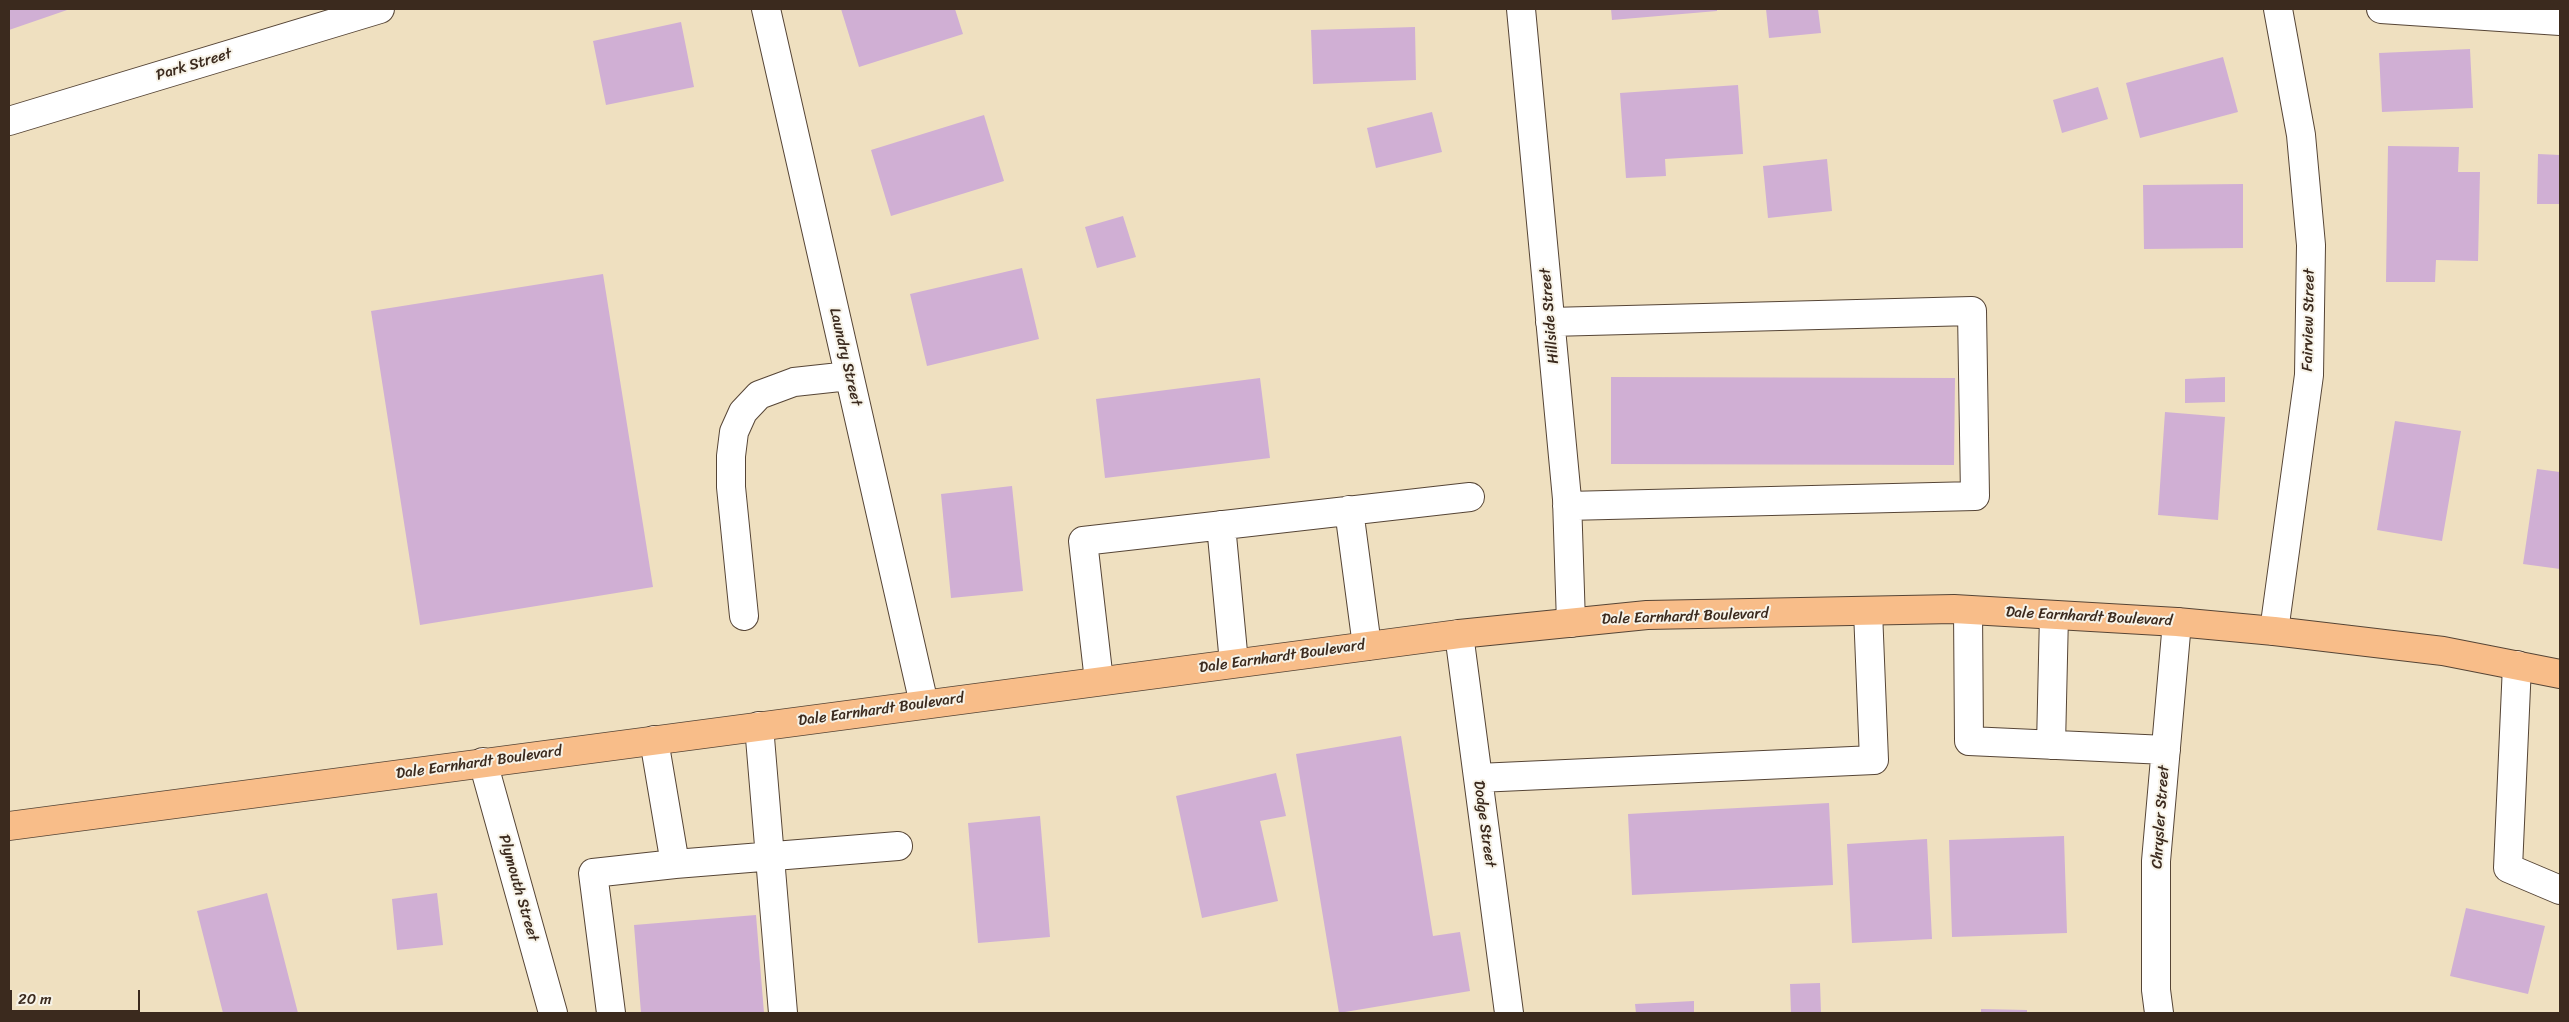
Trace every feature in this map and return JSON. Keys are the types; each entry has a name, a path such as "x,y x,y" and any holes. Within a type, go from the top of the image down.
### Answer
{"main road":[{"name":"Dale Earnhardt Boulevard","path":"9,826 1459,634 1647,616 1968,610 2177,622 2274,631 2443,651 2560,674"}],"street":[{"name":"Park Street","path":"9,121 380,9"},
{"name":"Laundry Street","path":"766,9 924,704"},
{"name":"Hillside Street","path":"1521,9 1567,506 1571,623"},
{"name":"Fairview Street","path":"2274,631 2309,375 2311,245 2301,135 2278,9"},
{"path":"2381,9 2560,21"},
{"path":"1550,322 1972,311 1975,496 1567,506"},
{"path":"744,616 731,487 730,456 734,432 743,412 760,394 794,382 849,376"},
{"path":"1099,681 1083,541 1470,497"},
{"path":"1349,510 1367,646"},
{"path":"1220,525 1234,664"},
{"path":"1968,610 1969,741 2166,750"},
{"path":"1478,778 1874,760 1868,611"},
{"path":"2051,745 2054,615"},
{"name":"Chrysler Street","path":"2159,1013 2156,990 2156,861 2177,622"},
{"name":"Dodge Street","path":"1459,634 1509,1013"},
{"path":"2517,666 2508,868 2560,890"},
{"path":"759,726 783,1013"},
{"path":"654,740 675,864"},
{"name":"Plymouth Street","path":"483,762 553,1013"},
{"path":"610,1013 593,872 898,846"}],"building":[{"path":"9,9 70,9 9,30"},
{"path":"841,9 955,9 963,34 859,67"},
{"path":"1611,9 1717,9 1717,11 1612,20"},
{"path":"1766,9 1818,9 1821,33 1769,38"},
{"path":"681,22 694,87 606,105 593,41"},
{"path":"1415,27 1416,80 1313,84 1311,30"},
{"path":"2470,49 2473,108 2382,112 2379,53"},
{"path":"2223,57 2238,112 2140,138 2126,83"},
{"path":"1738,85 1743,154 1665,159 1666,176 1626,178 1620,93"},
{"path":"2098,87 2108,119 2062,133 2053,100"},
{"path":"1432,112 1442,152 1376,168 1367,128"},
{"path":"984,115 1004,181 891,216 871,150"},
{"path":"2388,146 2459,147 2458,172 2480,172 2478,261 2436,260 2435,282 2386,282"},
{"path":"2538,154 2560,155 2560,204 2537,204"},
{"path":"1827,159 1832,211 1768,218 1763,166"},
{"path":"2243,184 2243,248 2144,249 2143,185"},
{"path":"1123,216 1136,257 1097,268 1085,227"},
{"path":"1022,268 1039,339 927,366 910,294"},
{"path":"603,274 653,587 420,625 371,311"},
{"path":"1611,377 1955,378 1954,465 1611,464"},
{"path":"2225,377 2225,402 2185,403 2185,379"},
{"path":"1260,378 1270,458 1105,478 1096,399"},
{"path":"2165,412 2225,417 2218,520 2158,515"},
{"path":"2395,421 2461,431 2442,541 2377,530"},
{"path":"2537,469 2560,472 2560,569 2523,564"},
{"path":"1012,486 1023,591 951,598 941,494"},
{"path":"1401,736 1433,936 1460,932 1470,991 1339,1013 1296,754"},
{"path":"1276,773 1286,816 1260,821 1278,901 1202,918 1176,796"},
{"path":"1829,803 1833,885 1632,895 1628,814"},
{"path":"1040,816 1050,937 978,943 968,823"},
{"path":"2064,836 2067,933 1952,937 1949,840"},
{"path":"1927,839 1932,939 1852,943 1847,844"},
{"path":"267,893 298,1013 223,1013 197,911"},
{"path":"437,893 443,945 397,950 392,899"},
{"path":"2466,908 2545,926 2528,994 2450,976"},
{"path":"756,915 764,1013 641,1013 634,925"},
{"path":"1820,983 1821,1013 1791,1013 1790,984"},
{"path":"1694,1001 1694,1013 1636,1013 1635,1004"},
{"path":"1981,1009 2027,1010 2027,1013 1981,1013"}]}
